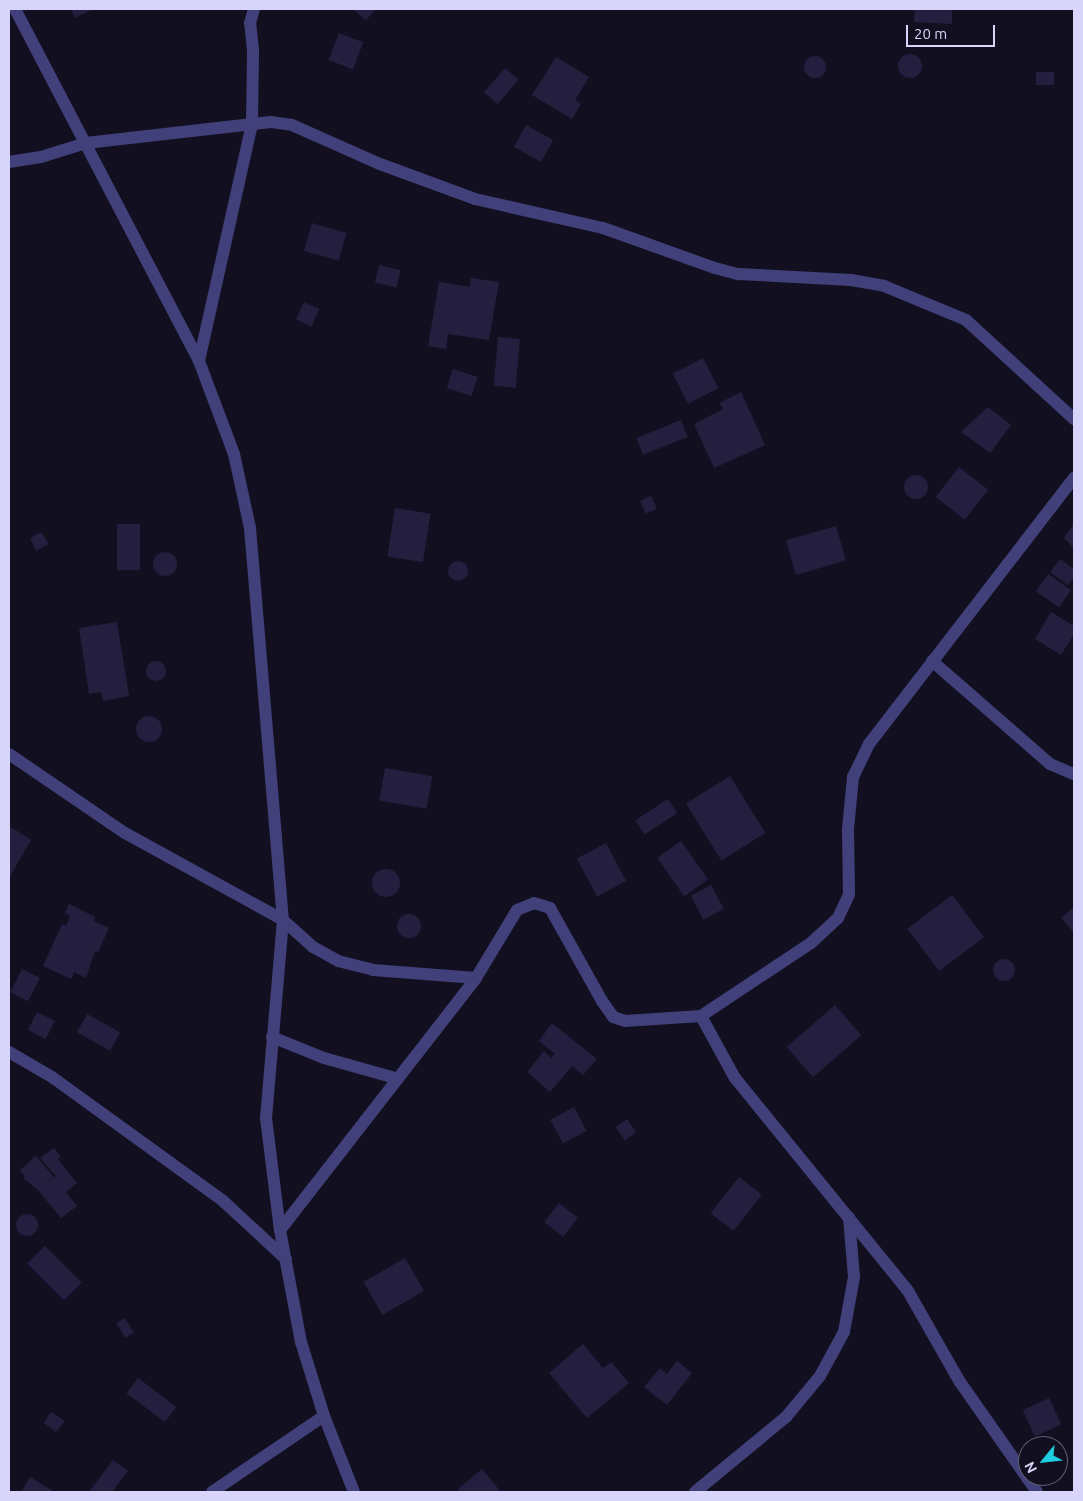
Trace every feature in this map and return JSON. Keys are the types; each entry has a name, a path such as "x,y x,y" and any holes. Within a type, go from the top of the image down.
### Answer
{"street":[{"path":"15,9 199,361 234,454 250,528 283,920 266,1118 280,1230 302,1342 324,1416 354,1492"},
{"path":"199,361 252,124 254,50 250,23 254,9"},
{"path":"9,162 41,157 86,143 252,124 292,125 380,164 475,199 603,228 715,268 738,274 851,280 884,286 966,320 1074,419"},
{"path":"280,1230 395,1078 476,978 516,910 534,903 550,908 613,1017 640,1022 701,1016 811,943 838,918 849,894 848,829 852,777 869,744 1074,478"},
{"path":"932,661 1050,764 1074,774"},
{"path":"9,754 125,833 283,920 312,947 338,961 373,970 476,978"},
{"path":"701,1016 735,1078 908,1291 960,1382 1037,1492"},
{"path":"272,1037 324,1058 395,1078"},
{"path":"9,1052 52,1077 222,1200 286,1259"},
{"path":"695,1492 786,1417 820,1376 844,1332 854,1277 849,1217"},
{"path":"212,1492 324,1416"}],"building":[{"path":"71,9 93,9 75,18"},
{"path":"353,9 376,9 366,20"},
{"path":"915,9 952,9 952,24 914,22"},
{"path":"339,33 363,42 353,69 329,60"},
{"path":"910,54 918,58 922,66 918,74 910,78 902,74 898,66 902,58"},
{"path":"815,56 823,59 826,67 823,75 815,78 807,75 804,67 807,59"},
{"path":"556,57 589,77 575,100 581,104 572,119 532,95"},
{"path":"505,68 519,80 498,104 484,92"},
{"path":"1036,72 1054,72 1054,85 1036,85"},
{"path":"526,125 553,140 541,162 514,147"},
{"path":"312,223 347,233 339,261 304,251"},
{"path":"379,265 400,270 396,287 375,283"},
{"path":"471,278 499,282 489,340 448,334 446,349 428,346 439,282 470,287"},
{"path":"304,302 319,309 311,326 296,319"},
{"path":"498,337 520,339 516,388 494,386"},
{"path":"703,358 718,388 688,404 673,373"},
{"path":"453,369 478,377 472,396 447,388"},
{"path":"741,392 765,445 714,468 694,424 723,409 719,403"},
{"path":"988,407 1011,425 990,453 961,432"},
{"path":"681,420 688,437 643,455 636,438"},
{"path":"959,467 988,490 965,520 936,497"},
{"path":"916,475 921,476 927,482 927,492 921,498 916,499 911,498 905,492 904,487 905,482 911,476"},
{"path":"651,496 657,509 646,514 640,501"},
{"path":"395,508 431,514 423,562 387,556"},
{"path":"117,524 140,524 140,570 117,570"},
{"path":"1074,524 1074,548 1064,538"},
{"path":"836,526 846,561 796,575 786,540"},
{"path":"41,532 49,544 36,551 30,538"},
{"path":"165,552 170,553 176,559 176,569 170,575 165,576 160,575 154,569 153,564 154,559 160,553"},
{"path":"1060,559 1074,569 1074,577 1068,585 1050,572"},
{"path":"454,561 462,561 468,567 468,575 462,581 454,581 448,575 448,567"},
{"path":"1048,574 1071,590 1059,607 1036,591"},
{"path":"1051,612 1074,626 1074,634 1061,655 1035,639"},
{"path":"117,622 129,696 103,701 101,692 89,694 79,628"},
{"path":"156,661 163,664 166,671 163,678 156,681 149,678 146,671 149,664"},
{"path":"149,716 158,720 162,729 158,738 149,742 140,738 136,729 140,720"},
{"path":"385,768 432,776 427,809 379,800"},
{"path":"730,776 766,833 721,860 686,804"},
{"path":"668,799 677,813 645,834 635,820"},
{"path":"9,826 31,840 9,878"},
{"path":"681,841 708,880 684,896 657,858"},
{"path":"606,843 626,881 597,896 577,858"},
{"path":"386,869 396,873 400,883 396,893 386,897 376,893 372,883 376,873"},
{"path":"711,885 724,909 703,920 691,896"},
{"path":"952,895 984,937 939,971 907,929"},
{"path":"69,904 95,917 94,921 109,928 98,952 95,951 86,978 74,972 71,979 43,966 62,924 66,926 70,916 65,913"},
{"path":"1074,907 1074,933 1061,918"},
{"path":"409,914 414,915 420,921 420,931 414,937 409,938 404,937 398,931 397,926 398,921 404,915"},
{"path":"1000,959 1008,959 1015,966 1015,974 1008,981 1000,981 993,974 993,966"},
{"path":"22,969 40,978 28,1001 10,992"},
{"path":"835,1005 861,1035 813,1077 787,1047"},
{"path":"37,1012 55,1021 46,1039 28,1030"},
{"path":"87,1014 120,1032 110,1051 77,1032"},
{"path":"552,1023 597,1059 583,1075 572,1066 550,1092 527,1072 544,1051 551,1058 555,1054 539,1041"},
{"path":"574,1107 587,1131 563,1144 550,1120"},
{"path":"627,1119 636,1132 625,1140 616,1127"},
{"path":"54,1148 61,1157 58,1159 77,1183 66,1192 77,1206 61,1218 38,1190 23,1178 25,1176 20,1170 36,1156 54,1177 43,1187 56,1176 40,1158"},
{"path":"739,1177 762,1195 734,1231 711,1213"},
{"path":"559,1203 578,1218 563,1237 544,1222"},
{"path":"27,1214 35,1217 38,1225 35,1233 27,1236 19,1233 16,1225 19,1217"},
{"path":"45,1246 82,1283 64,1300 27,1264"},
{"path":"405,1258 424,1291 382,1315 363,1282"},
{"path":"125,1318 134,1333 125,1338 116,1323"},
{"path":"583,1344 603,1368 611,1362 629,1383 587,1418 549,1373"},
{"path":"677,1361 692,1373 667,1405 644,1387 660,1368 667,1374"},
{"path":"138,1378 176,1407 165,1422 127,1393"},
{"path":"1049,1398 1061,1424 1035,1436 1023,1410"},
{"path":"51,1412 65,1421 56,1432 44,1423"},
{"path":"113,1460 128,1471 112,1492 89,1492"},
{"path":"482,1469 501,1492 460,1492 458,1489"},
{"path":"30,1477 55,1492 21,1492"}]}
